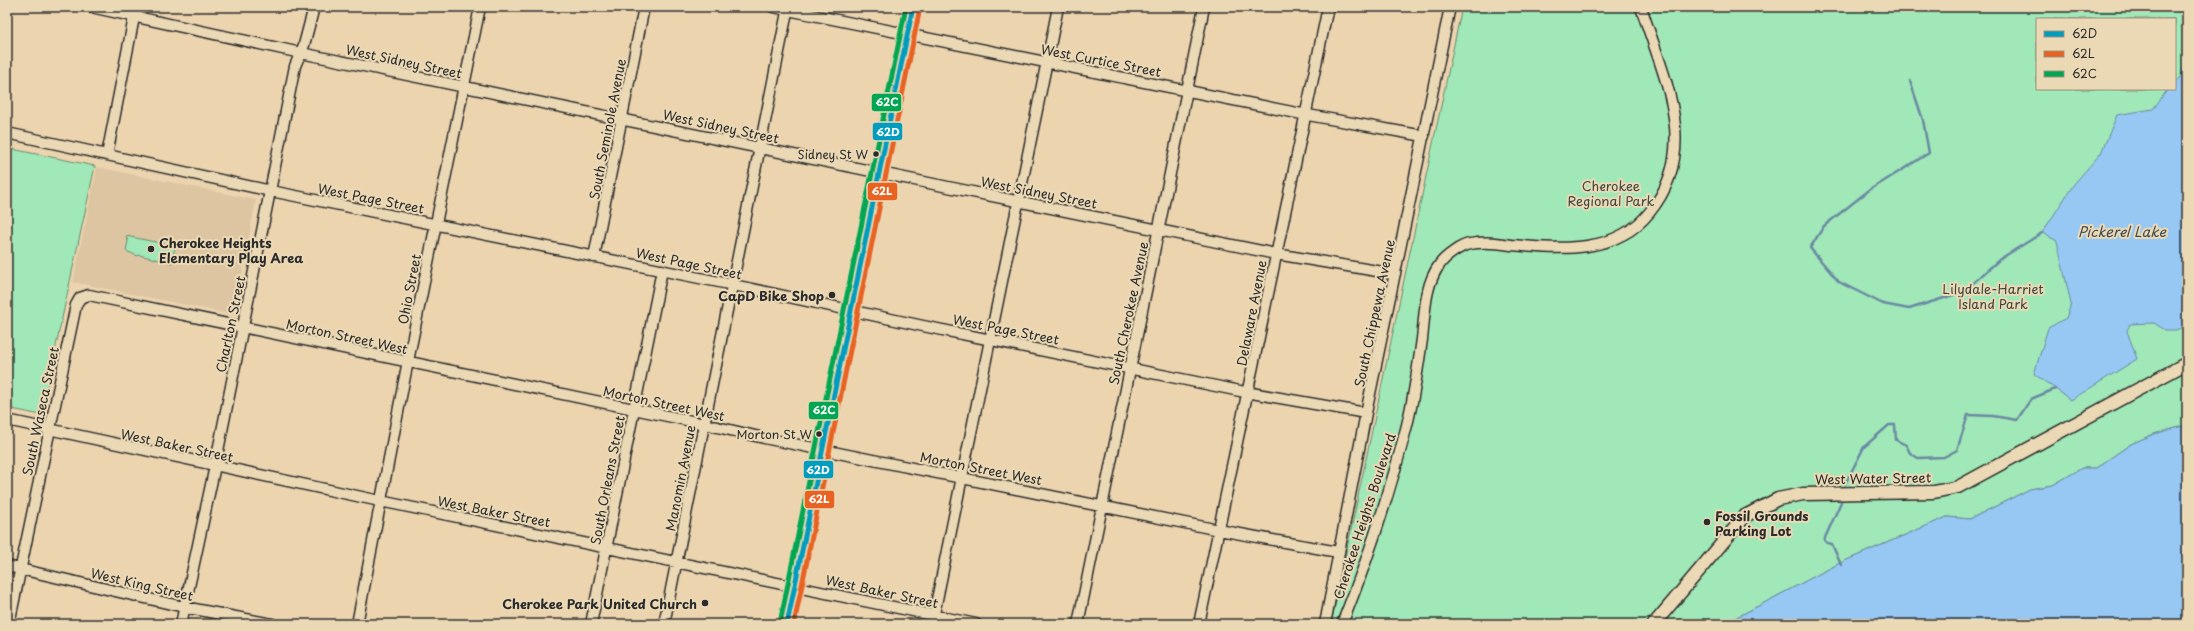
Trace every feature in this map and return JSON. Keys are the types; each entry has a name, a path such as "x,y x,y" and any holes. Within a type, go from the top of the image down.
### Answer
{"main road":[{"path":"787,624 913,7"}],"street":[{"name":"West Sidney Street","path":"91,7 135,12 301,53 879,173 1018,200 1276,254 1395,274"},
{"name":"Charlton Street","path":"181,624 215,466 295,66 301,53 314,7"},
{"name":"Ohio Street","path":"357,624 380,501 480,7"},
{"name":"South Seminole Avenue","path":"594,257 644,7"},
{"name":"West Curtice Street","path":"773,7 788,8 1306,115 1424,136"},
{"path":"932,620 1058,7"},
{"name":"South Cherokee Avenue","path":"1078,624 1129,368 1159,230 1204,7"},
{"name":"Delaware Avenue","path":"1199,624 1328,7"},
{"name":"South Chippewa Avenue","path":"1325,624 1366,413 1450,7"},
{"name":"Cherokee Heights Boulevard","path":"1342,624 1359,580 1387,496 1408,423 1417,377 1429,285 1440,264 1468,244 1494,243 1571,248 1603,244 1642,221 1660,200 1674,167 1677,145 1675,120 1641,7"},
{"name":"Manomin Avenue","path":"664,624 731,284 788,8"},
{"path":"107,155 135,12"},
{"name":"West Page Street","path":"7,133 271,191 731,284 851,311 1248,392 1366,413"},
{"name":"South Orleans Street","path":"591,624 662,270"},
{"name":"Morton Street West","path":"80,298 89,295 96,296 823,450 1218,530 1338,552"},
{"name":"South Waseca Street","path":"9,624 76,305 80,298"},
{"name":"West Water Street","path":"1654,624 1745,516 1778,499 1803,494 1934,492 1958,487 2187,363"},
{"name":"West Baker Street","path":"7,420 380,501 795,586 932,620 976,624"},
{"name":"West King Street","path":"7,566 184,607 272,624"}],"shaded area":[{"path":"97,167 256,200 234,315 73,282"}],"green space":[{"path":"1462,7 2187,7 2187,425 2154,434 2131,444 2096,468 2082,468 2053,485 2030,489 1970,519 1947,517 1840,563 1724,624 1331,624"},
{"path":"7,148 95,166 41,415 7,408"},
{"name":"Cherokee Heights Elementary Play Area","path":"126,236 175,246 172,263 138,256 126,251 128,241"}],"water":[{"name":"Pickerel Lake","path":"2187,55 2187,325 2176,330 2165,330 2154,323 2130,324 2127,331 2137,359 2071,400 2034,374 2048,328 2066,318 2071,304 2057,241 2042,233 2074,184 2101,153 2117,115 2153,109 2167,90 2176,90 2176,81 2181,76"},
{"path":"2187,425 2187,624 1724,624 1840,563 1947,517 1970,519 2030,489 2053,485 2082,468 2096,468 2131,444 2154,434"}],"waterway":[{"path":"1910,81 1923,120 1929,153 1868,191 1824,226 1810,248 1839,282 1883,304 1909,309 1963,292 2000,259 2042,233"},
{"path":"1845,484 1864,447 1889,425 1895,425 1896,440 1906,445 1910,453 1918,458 1944,457 1957,450 1968,415 1993,416 2017,420 2031,399 2055,389"},
{"path":"1841,502 1824,540 1827,543 1832,544 1841,565"}],"transit line":[{"name":"62C","path":"780,623 906,7"},
{"name":"62D","path":"787,624 913,7"},
{"name":"62L","path":"794,624 920,8"}],"place":[{"name":"Sidney St W","path":"876,154"},
{"name":"Cherokee Heights Elementary Play Area","path":"151,249"},
{"name":"CapD Bike Shop","path":"832,295"},
{"name":"Morton St W","path":"819,434"},
{"name":"Fossil Grounds Parking Lot","path":"1707,522"},
{"name":"Cherokee Park United Church","path":"705,603"}],"park label":[{"name":"Cherokee Regional Park","path":"1611,192"},
{"name":"Lilydale-Harriet Island Park","path":"1993,296"}]}
